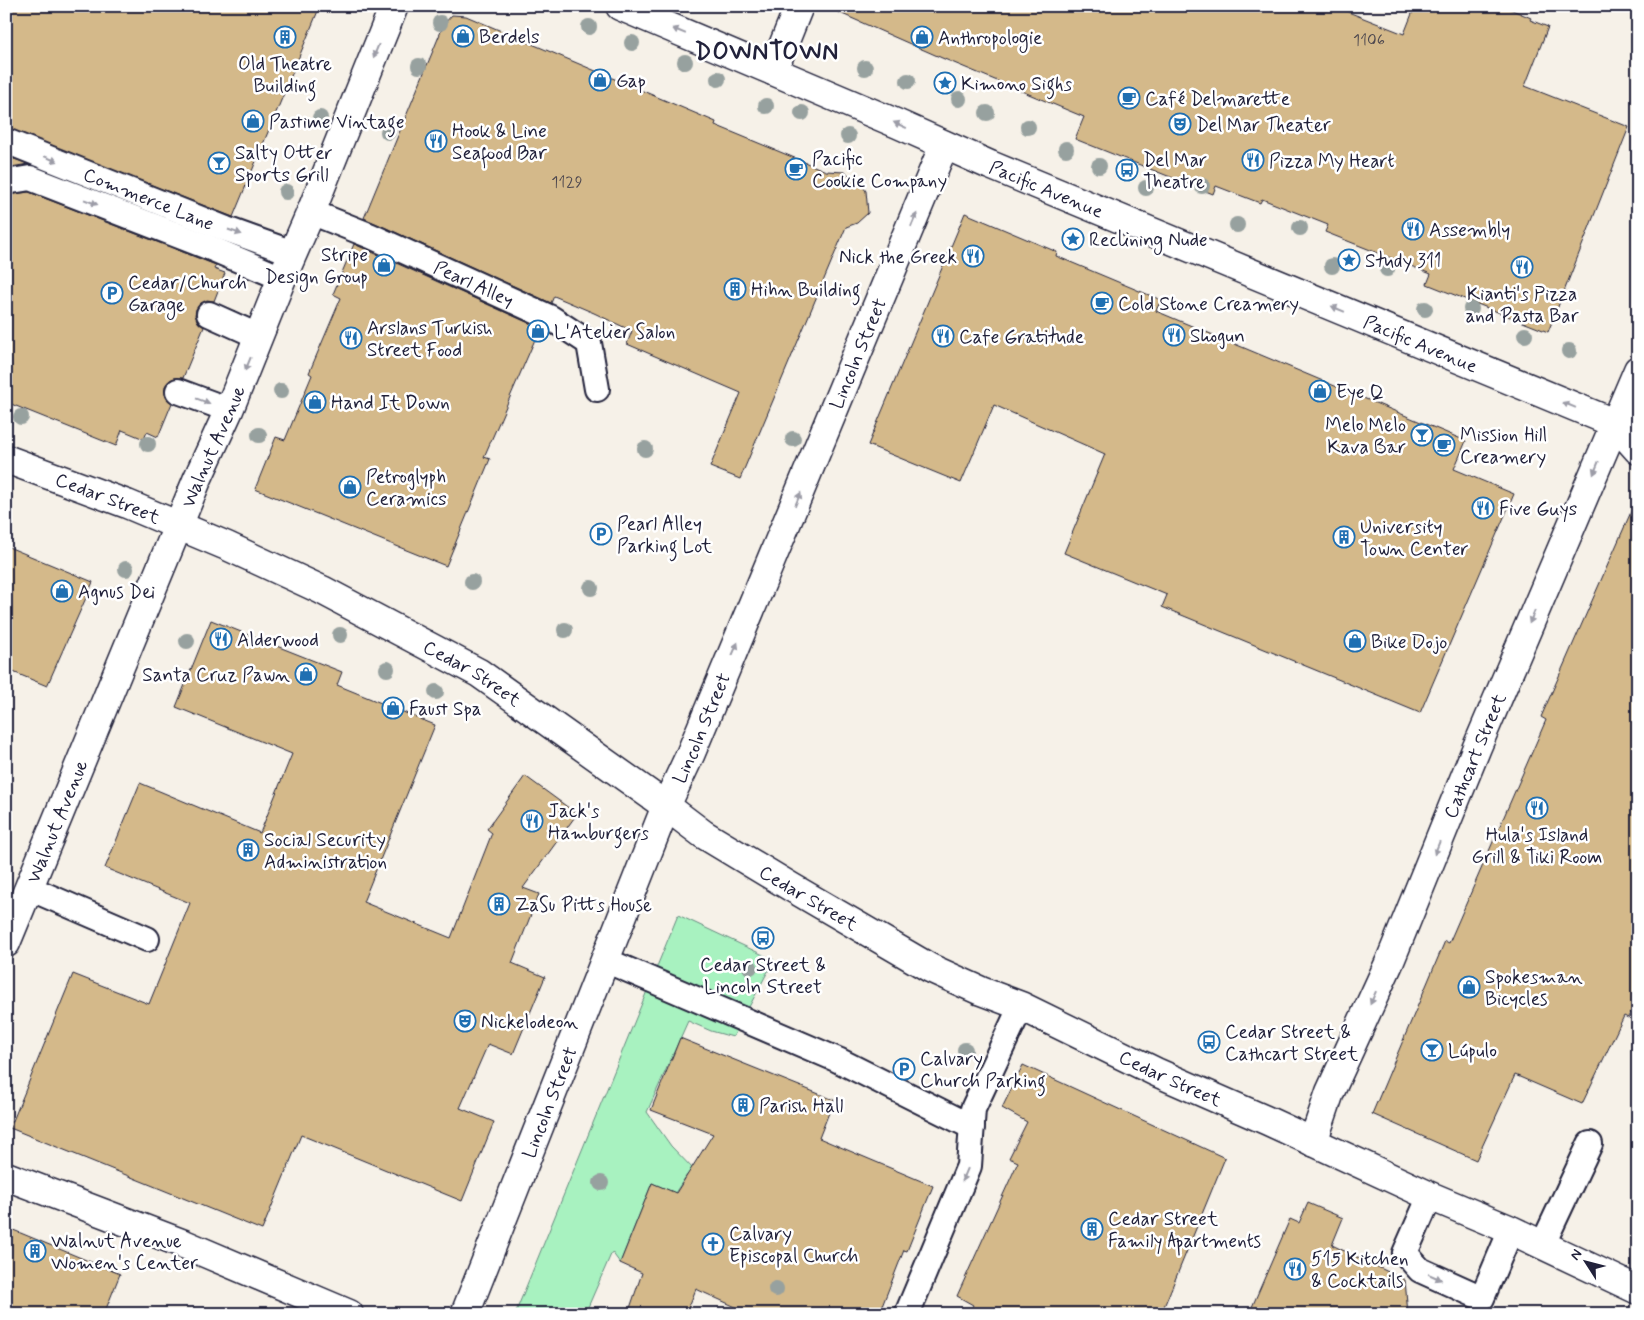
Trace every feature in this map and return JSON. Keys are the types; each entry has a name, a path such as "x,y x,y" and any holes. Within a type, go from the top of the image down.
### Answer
{"street":[{"name":"Walnut Avenue","path":"6,943 178,526 229,410 292,252 311,212 394,6"},
{"name":"Pacific Avenue","path":"620,6 1026,180 1626,420 1638,450"},
{"path":"773,71 798,6"},
{"name":"Lincoln Street","path":"465,1314 666,806 690,755 831,420 944,144"},
{"name":"Cathcart Street","path":"1313,1142 1330,1092 1390,961 1477,747 1626,420 1638,370"},
{"name":"Cedar Street","path":"6,459 127,504 227,546 322,590 479,673 703,834 930,968 972,987 1022,1006 1156,1072 1430,1196 1511,1230 1638,1290"},
{"path":"6,1176 184,1244 349,1314"}],"lane":[{"name":"Commerce Lane","path":"6,141 226,229 292,252"},
{"path":"6,182 30,178 208,247 282,278"},
{"name":"Pearl Alley","path":"311,212 371,236 551,318 588,343 597,388"},
{"path":"209,314 258,336"},
{"path":"178,391 229,410"},
{"path":"29,888 147,940"},
{"path":"605,960 838,1060 972,1127"},
{"path":"907,1314 969,1166 973,1109 1022,1006"},
{"path":"1542,1246 1590,1144"},
{"path":"1430,1196 1405,1253 1420,1270 1482,1298 1511,1230"}],"green space":[{"path":"678,915 774,960 733,1037 711,1031 688,1021 647,1112 671,1146 696,1172 687,1175 675,1193 652,1183 620,1263 612,1252 585,1314 515,1314"}],"building":[{"path":"6,6 320,6 233,217 6,128"},
{"path":"824,6 1333,6 1404,34 1415,6 1503,6 1548,27 1525,86 1629,127 1548,332 1427,284 1431,274 1325,232 1328,225 1262,199 1260,203 1216,186 1213,194 1075,139 1084,117"},
{"path":"452,15 466,16 716,122 715,125 826,171 844,172 858,180 866,191 868,213 857,223 846,227 740,479 710,467 741,393 627,344 632,331 594,313 554,296 551,303 364,218 444,24"},
{"path":"6,156 28,164 6,168"},
{"name":"Cedar/Church Garage","path":"29,192 216,265 214,269 225,273 214,301 207,300 196,309 195,315 198,322 204,327 183,378 170,380 165,386 167,399 172,403 158,437 147,432 144,439 122,430 116,446 6,402 6,195"},
{"path":"965,213 1057,252 1056,256 1161,300 1156,311 1466,441 1454,469 1514,494 1420,713 1162,607 1167,595 1064,553 1105,454 994,405 961,483 868,445"},
{"path":"354,244 540,328 484,457 490,459 446,566 255,489 276,437 285,440 312,375 309,373 341,298 333,294"},
{"path":"1638,496 1638,997 1628,1018 1624,1016 1582,1104 1515,1075 1476,1160 1372,1114 1445,941 1449,943 1546,720 1541,717"},
{"path":"6,546 93,582 47,686 6,669"},
{"path":"211,620 342,672 337,685 435,725 363,902 451,938 492,833 487,829 525,776 577,814 523,888 539,894 512,963 545,977 513,1054 488,1044 460,1108 494,1122 462,1201 301,1135 262,1230 10,1128 73,974 149,1004 190,903 105,868 140,783 260,833 292,754 176,707"},
{"path":"680,1038 834,1100 819,1138 933,1186 907,1251 904,1250 879,1314 751,1314 696,1289 686,1314 628,1314 642,1273 620,1263 652,1183 676,1193 713,1134 651,1110"},
{"name":"Cedar Street Family Apartments","path":"1023,1065 1225,1158 1161,1314 969,1314 973,1305 957,1296 1018,1162 1009,1158 1027,1122 1002,1108"},
{"path":"1308,1203 1343,1218 1332,1245 1405,1280 1408,1314 1249,1314 1290,1219 1299,1223"},
{"name":"Walnut Avenue Women's Center","path":"6,1227 120,1274 104,1314 6,1314"}],"place":[{"name":"Berdels","path":"463,36"},
{"name":"Old Theatre Building","path":"285,37"},
{"name":"Anthropologie","path":"922,37"},
{"name":"Gap","path":"600,80"},
{"name":"Kimono Sighs","path":"945,83"},
{"name":"Café Delmarette","path":"1129,98"},
{"name":"Pastime Vintage","path":"253,121"},
{"name":"Del Mar Theater","path":"1180,124"},
{"name":"Hook & Line Seafood Bar","path":"436,141"},
{"name":"Pizza My Heart","path":"1253,160"},
{"name":"Salty Otter Sports Grill","path":"219,163"},
{"name":"Pacific Cookie Company","path":"796,169"},
{"name":"Del Mar Theatre","path":"1127,170"},
{"name":"Assembly","path":"1413,229"},
{"name":"Reclining Nude","path":"1073,239"},
{"name":"Nick the Greek","path":"973,256"},
{"name":"Study 311","path":"1349,260"},
{"name":"Stripe Design Group","path":"384,265"},
{"name":"Kianti's Pizza and Pasta Bar","path":"1522,267"},
{"name":"Hihn Building","path":"735,289"},
{"name":"Cedar/Church Garage","path":"112,293"},
{"name":"Cold Stone Creamery","path":"1102,303"},
{"name":"L'Atelier Salon","path":"538,331"},
{"name":"Shogun","path":"1174,335"},
{"name":"Cafe Gratitude","path":"943,336"},
{"name":"Arslans Turkish Street Food","path":"351,338"},
{"name":"Eye Q","path":"1320,391"},
{"name":"Hand It Down","path":"315,402"},
{"name":"Melo Melo Kava Bar","path":"1422,435"},
{"name":"Mission Hill Creamery","path":"1444,445"},
{"name":"Petroglyph Ceramics","path":"350,487"},
{"name":"Five Guys","path":"1483,508"},
{"name":"Pearl Alley Parking Lot","path":"601,534"},
{"name":"University Town Center","path":"1344,537"},
{"name":"Agnus Dei","path":"62,591"},
{"name":"Alderwood","path":"221,639"},
{"name":"Bike Dojo","path":"1355,641"},
{"name":"Santa Cruz Pawn","path":"306,674"},
{"name":"Faust Spa","path":"393,708"},
{"name":"Hula's Island Grill & Tiki Room","path":"1537,808"},
{"name":"Jack's Hamburgers","path":"532,821"},
{"name":"Social Security Administration","path":"248,850"},
{"name":"ZaSu Pitts House","path":"499,904"},
{"name":"Cedar Street & Lincoln Street","path":"763,938"},
{"name":"Spokesman Bicycles","path":"1469,987"},
{"name":"Nickelodeon","path":"465,1021"},
{"name":"Cedar Street & Cathcart Street","path":"1209,1042"},
{"name":"Lúpulo","path":"1432,1050"},
{"name":"Calvary Church Parking","path":"904,1069"},
{"name":"Parish Hall","path":"743,1105"},
{"name":"Cedar Street Family Apartments","path":"1092,1229"},
{"name":"Calvary Episcopal Church","path":"713,1244"},
{"name":"Walnut Avenue Women's Center","path":"35,1251"},
{"name":"515 Kitchen & Cocktails","path":"1295,1269"}],"district":[{"name":"DOWNTOWN","path":"767,51"}]}
